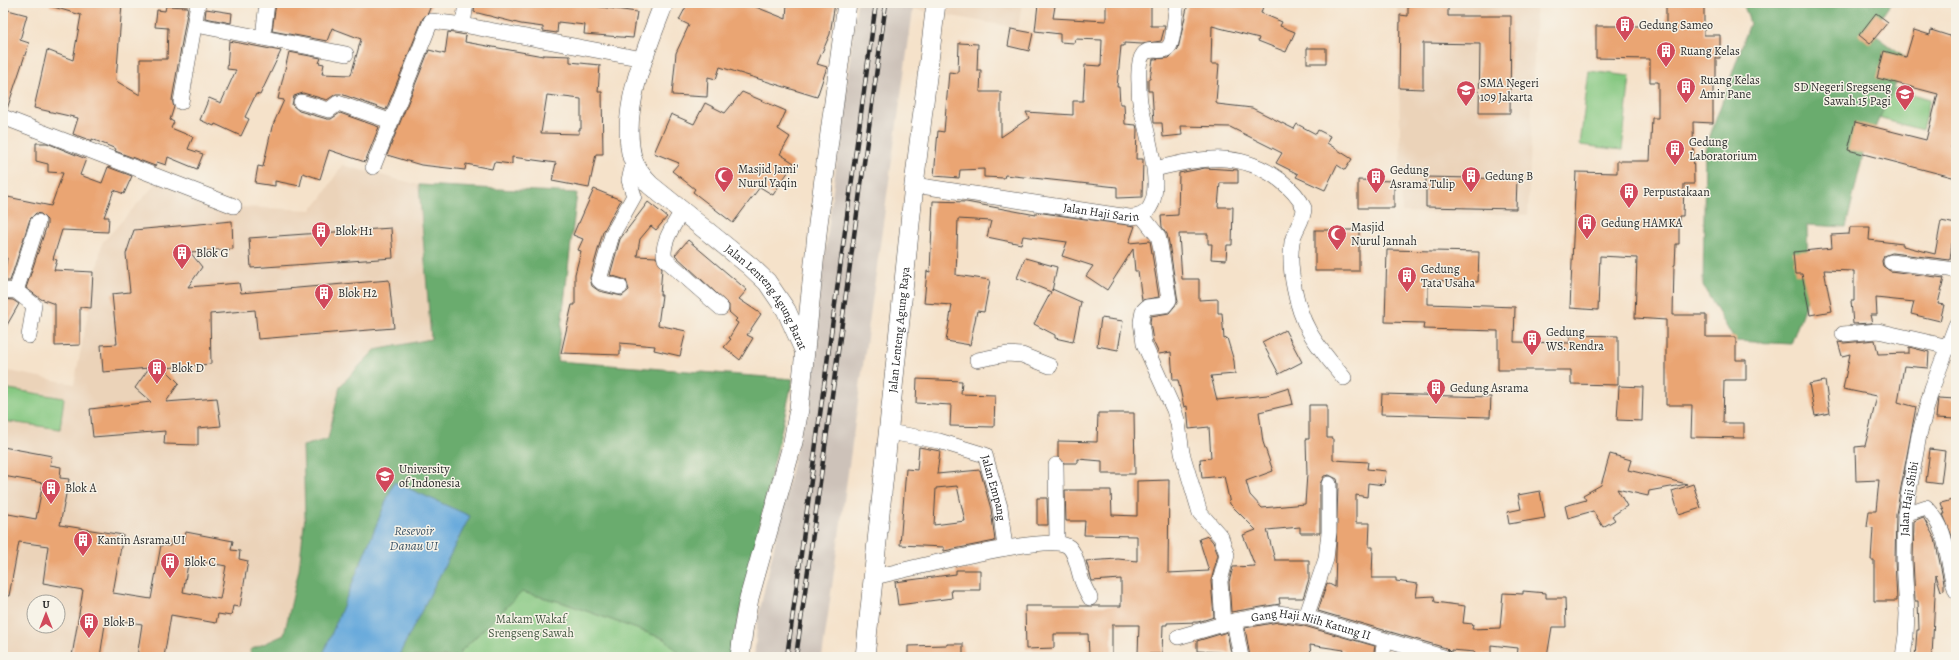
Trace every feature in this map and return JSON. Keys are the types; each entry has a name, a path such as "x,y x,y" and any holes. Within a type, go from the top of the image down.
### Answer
{"main road":[{"name":"Jalan Lenteng Agung Barat","path":"664,3 643,59 629,117 629,138 634,161 639,172 650,185 767,282 786,310 806,354 799,409 792,442 749,598 742,631 740,657"},
{"path":"806,354 818,224 847,3"},
{"name":"Jalan Lenteng Agung Raya","path":"865,657 914,185 936,3"}],"street":[{"path":"181,102 196,25 198,3"},
{"path":"264,28 267,3"},
{"path":"464,25 466,3"},
{"name":"Jalan Haji Sarin","path":"914,185 1129,217 1142,216 1149,211 1153,200 1155,170 1140,106 1138,81 1140,58 1146,51 1165,50 1170,45 1177,3"},
{"path":"373,167 431,21 464,25 643,59"},
{"path":"196,25 346,54"},
{"path":"301,102 329,110 338,103 390,121"},
{"path":"3,117 234,206"},
{"path":"1155,170 1190,161 1221,158 1239,160 1253,164 1270,173 1287,186 1304,208 1304,213 1294,232 1291,250 1294,285 1301,311 1308,331 1344,378"},
{"path":"620,287 601,282 599,280 612,235 634,196 629,180 634,161"},
{"path":"682,211 664,245 665,259 721,308"},
{"path":"1142,216 1158,236 1169,300 1165,305 1147,307 1143,311 1141,322 1144,344 1174,410 1178,423 1182,453 1200,513 1221,537 1225,545 1227,555 1220,581 1229,623 1241,657"},
{"path":"29,336 34,305 10,290 38,222"},
{"path":"1891,262 1956,270"},
{"name":"Jalan Haji Shibi","path":"1903,657 1907,614 1904,560 1906,514 1919,435 1932,388 1949,347 1956,325"},
{"path":"1843,334 1878,331 1949,347"},
{"path":"977,360 1007,354 1022,356 1050,366"},
{"name":"Jalan Empang","path":"889,432 945,442 985,455 1000,507 1005,548"},
{"path":"1056,465 1057,542"},
{"path":"1306,618 1326,559 1329,532 1329,484"},
{"path":"1906,514 1926,507 1935,516 1947,546 1956,591"},
{"path":"874,577 1005,548 1057,542 1068,546 1073,552 1082,581 1090,598"},
{"name":"Gang Haji Niih Katung II","path":"1178,637 1229,623 1278,613 1306,618 1443,657"},
{"path":"1382,657 1385,641"}],"shaded area":[{"path":"857,3 914,3 822,657 754,657 758,618 805,409"},
{"path":"914,3 1022,3 1018,28 913,9"},
{"name":"SMA Negeri 109 Jakarta","path":"1397,3 1536,3 1528,215 1402,212"},
{"name":"University of Indonesia","path":"342,165 419,185 577,193 557,361 793,379 730,657 3,657 3,358 4,370 74,384 102,243 162,177 242,207 311,210 321,199"}],"green space":[{"path":"1743,3 1891,3 1871,32 1908,59 1864,150 1846,227 1807,225 1808,297 1791,344 1735,341 1703,286 1705,150 1750,23"},
{"path":"1589,71 1630,76 1622,150 1580,145"},
{"path":"1887,87 1930,99 1922,130 1878,118"},
{"path":"419,185 577,193 557,361 793,379 730,657 683,657 665,639 561,602 522,592 461,651 460,657 251,657 250,650 284,635 299,569 305,516 303,446 328,439 340,386 375,350 431,339"},
{"path":"3,388 64,398 60,429 3,421"},
{"name":"Makam Wakaf Srengseng Sawah","path":"522,592 561,602 665,639 683,657 460,657 461,651"}],"water":[{"name":"Resevoir Danau UI","path":"394,482 470,516 398,657 322,657"}],"building":[{"path":"50,3 122,3 116,81 140,95 140,59 167,59 168,28 155,27 157,10 165,11 166,6 188,7 172,100 174,107 170,120 174,122 171,128 193,137 188,149 203,154 197,169 168,157 166,165 157,162 155,166 115,151 116,149 92,139 92,141 73,134 78,118 34,108 47,50 73,60 81,15 50,6"},
{"path":"276,3 432,3 428,13 423,18 386,110 341,94 336,94 327,100 303,93 294,96 292,105 299,111 327,119 331,119 340,113 379,127 365,162 329,150 320,179 303,173 300,186 275,181 275,186 255,183 258,166 263,167 272,127 284,100 278,99 289,52 321,58 319,63 324,64 322,74 351,75 361,39 332,28 327,41 272,31"},
{"path":"475,3 572,3 637,12 633,38 584,34 585,25 558,22 557,33 543,31 543,27 521,24 474,12"},
{"path":"688,3 746,3 786,19 787,3 835,3 830,34 817,64 827,67 817,97 720,67 716,79 708,77 707,97 672,95 676,53 689,25 679,20"},
{"path":"1106,3 1151,3 1151,26 1165,26 1161,41 1142,44 1124,43 1124,46 1121,46 1117,87 1119,87 1120,104 1124,104 1125,124 1136,125 1137,129 1136,159 1143,159 1142,197 1117,198 1117,187 1005,175 1004,178 984,177 984,169 960,170 959,178 934,176 938,131 944,132 949,72 958,73 959,43 978,44 977,70 981,70 980,92 1001,92 1001,137 1029,118 1026,112 1073,115 1073,101 1083,101 1085,65 1101,66 1102,40 1075,39 1074,43 1060,42 1060,34 1035,31 1038,4 1055,6 1053,18 1106,21"},
{"path":"1188,3 1264,3 1261,13 1282,22 1280,26 1295,32 1286,52 1258,41 1259,38 1212,26 1211,64 1219,64 1216,102 1217,104 1252,108 1294,129 1297,124 1316,134 1318,130 1330,136 1327,143 1352,159 1345,170 1337,165 1325,190 1296,177 1298,174 1276,163 1282,153 1230,127 1181,126 1182,135 1163,137 1162,123 1154,123 1152,91 1148,91 1148,79 1150,79 1153,59 1169,58 1178,49"},
{"path":"1408,3 1448,3 1448,16 1511,16 1510,113 1479,113 1480,44 1423,43 1423,89 1399,88 1400,15 1408,16"},
{"path":"1666,3 1704,3 1704,35 1720,35 1720,58 1716,58 1716,83 1713,83 1713,123 1693,122 1694,184 1684,184 1683,216 1679,216 1679,244 1676,244 1674,265 1673,315 1706,315 1706,337 1736,337 1736,360 1746,360 1746,380 1724,380 1723,423 1744,423 1744,438 1691,437 1692,405 1666,405 1666,320 1635,318 1637,258 1600,256 1598,310 1570,308 1576,172 1617,173 1617,161 1650,161 1652,118 1658,118 1658,82 1650,82 1650,59 1596,58 1596,26 1666,26"},
{"path":"206,9 232,13 231,23 205,18"},
{"path":"8,10 27,15 20,40 29,43 7,109 3,108 3,28"},
{"path":"1876,13 1888,22 1870,44 1859,35"},
{"path":"1011,29 1033,33 1029,51 1008,46"},
{"path":"1914,30 1930,35 1931,30 1956,38 1956,127 1951,148 1956,149 1956,178 1848,150 1855,122 1926,140 1938,94 1877,78 1884,51 1906,57"},
{"path":"448,32 466,35 465,42 543,56 570,56 570,62 600,65 598,92 602,92 603,154 596,154 589,188 552,181 556,163 512,157 512,164 494,162 492,169 466,164 465,170 421,165 387,155 429,50 445,54","holes":["547,95 581,99 581,129 579,129 579,134 541,133"]},
{"path":"229,41 281,51 260,95 256,94 245,117 249,119 241,136 215,124 214,126 200,120 209,98 221,103 236,70 227,69"},
{"path":"1307,48 1326,48 1326,63 1307,63"},
{"path":"742,92 786,111 778,129 790,137 780,154 794,163 773,195 760,187 733,223 693,192 695,189 672,171 679,163 654,153 671,114 694,124 705,103 725,113"},
{"path":"36,143 47,143 86,159 80,175 102,183 108,167 132,176 124,194 114,190 104,217 109,217 108,232 62,230 53,259 57,260 54,270 93,272 91,308 80,307 80,345 55,346 55,304 41,299 26,288 47,225 47,220 41,214 36,213 30,219 10,281 3,281 7,258 3,258 3,196 51,206 63,173 48,172 48,164 36,161"},
{"path":"1205,168 1238,170 1238,183 1220,183 1218,207 1233,207 1232,245 1227,245 1226,260 1211,259 1212,244 1208,244 1208,234 1179,234 1182,279 1199,279 1199,300 1218,299 1218,313 1222,313 1224,339 1227,338 1234,361 1235,374 1211,376 1217,400 1267,395 1289,388 1293,404 1259,412 1263,442 1273,471 1246,481 1250,495 1262,508 1305,504 1307,474 1306,439 1309,439 1309,405 1327,405 1327,438 1333,438 1333,460 1368,462 1367,469 1386,471 1384,485 1368,483 1367,497 1356,495 1356,523 1370,523 1369,547 1373,547 1372,578 1396,578 1396,581 1418,584 1416,597 1434,596 1435,602 1465,606 1463,623 1473,624 1472,629 1500,628 1503,593 1523,594 1523,591 1546,593 1546,598 1565,598 1566,627 1552,627 1547,657 1517,657 1518,648 1491,645 1491,654 1475,654 1475,652 1451,650 1451,653 1446,648 1318,611 1327,583 1335,587 1338,484 1337,479 1329,475 1324,476 1320,484 1320,533 1300,533 1300,527 1267,530 1275,560 1309,560 1309,579 1303,598 1279,598 1280,604 1231,612 1229,582 1233,567 1255,566 1243,535 1256,530 1230,504 1224,476 1202,478 1200,459 1211,458 1209,427 1189,429 1187,406 1184,407 1178,380 1173,380 1171,352 1159,354 1153,341 1150,322 1151,316 1169,313 1178,302 1169,243 1167,234 1162,227 1161,216 1178,215 1179,173"},
{"name":"Gedung B","path":"1426,177 1517,179 1516,209 1426,207"},
{"name":"Gedung Asrama Tulip","path":"1358,180 1394,181 1394,208 1358,208"},
{"path":"594,189 621,200 603,232 590,278 592,286 599,291 622,296 629,290 626,280 610,275 620,239 648,202 667,217 656,230 651,226 640,239 637,256 656,257 662,268 660,295 662,295 658,325 686,331 680,356 654,350 655,346 620,343 620,355 561,353 572,305 575,305 575,274 581,251 578,250 583,239 573,235"},
{"path":"933,201 966,202 1036,215 1036,212 1135,226 1129,243 1150,241 1159,297 1142,300 1138,271 1135,271 1133,249 1107,290 1086,276 1093,266 1062,256 1067,242 1023,236 1021,244 987,237 991,221 958,219 956,275 990,280 984,312 977,311 970,345 946,341 952,305 924,303 927,271 930,272"},
{"path":"232,221 233,249 190,252 202,267 188,287 239,283 241,293 389,280 394,328 258,339 255,310 210,314 211,364 164,368 179,383 166,402 217,398 221,426 198,428 198,445 164,444 165,431 93,437 90,409 151,402 135,388 149,368 103,372 101,345 117,344 112,294 130,292 126,254 134,230"},
{"path":"1941,221 1956,224 1956,245 1952,243 1950,260 1892,253 1884,256 1882,261 1883,266 1890,271 1944,278 1938,304 1944,305 1940,321 1911,314 1914,302 1876,298 1877,315 1870,315 1872,323 1853,324 1851,301 1854,301 1854,271 1824,270 1832,311 1810,315 1802,274 1795,274 1793,252 1832,248 1831,235 1849,234 1850,227 1870,227 1869,240 1903,244 1903,246 1935,254"},
{"name":"Blok H1","path":"391,228 393,258 251,268 249,238"},
{"name":"Masjid Nurul Jannah","path":"1315,230 1359,230 1359,271 1315,271"},
{"path":"688,240 747,290 739,299 761,314 747,335 753,338 740,360 724,347 731,339 729,338 738,323 735,321 737,319 729,312 729,305 675,255"},
{"path":"1387,250 1479,252 1478,282 1428,280 1428,304 1515,307 1514,342 1570,343 1570,335 1618,336 1618,385 1571,384 1571,370 1498,370 1498,331 1423,329 1424,323 1385,322"},
{"path":"1025,258 1057,267 1052,289 1081,302 1073,342 1055,338 1055,335 1034,324 1051,292 1017,278"},
{"path":"3,299 13,300 19,304 3,332"},
{"path":"1101,318 1123,321 1118,350 1097,346"},
{"path":"1285,330 1302,362 1279,374 1262,342"},
{"path":"1875,340 1878,354 1909,353 1909,347 1929,352 1928,368 1904,366 1898,402 1916,407 1896,514 1895,560 1897,601 1874,601 1874,560 1871,560 1873,528 1867,527 1869,511 1876,511 1879,480 1856,481 1855,447 1865,446 1877,396 1843,389 1850,354 1842,356 1838,342 1844,343"},
{"path":"917,379 962,381 961,394 995,395 994,427 950,426 951,405 916,403"},
{"path":"1825,381 1830,413 1815,416 1809,384"},
{"path":"1619,386 1643,387 1642,421 1617,420"},
{"name":"Gedung Asrama","path":"1382,394 1491,397 1490,417 1381,414"},
{"path":"1938,398 1956,399 1956,419 1936,418"},
{"path":"1098,413 1134,413 1135,474 1102,474 1102,461 1078,459 1078,463 1064,463 1058,457 1058,441 1097,442"},
{"path":"3,447 52,456 50,465 61,467 60,478 69,479 60,525 123,535 113,593 151,599 161,545 170,546 171,539 184,542 186,532 233,541 231,550 240,551 239,559 248,561 240,607 233,606 231,616 218,614 216,623 171,615 164,657 137,657 142,624 106,618 100,657 72,656 83,590 43,583 48,546 19,542 9,596 3,595 3,513 36,519 43,483 3,476","holes":["189,559 226,566 220,599 183,592"]},
{"path":"919,447 940,451 937,474 980,470 991,509 995,541 944,551 944,547 900,545 906,469 917,470","holes":["957,486 965,521 934,525 936,488"]},
{"path":"1930,449 1945,451 1941,484 1926,482"},
{"path":"1610,454 1631,460 1628,470 1687,484 1649,491 1648,496 1617,489 1627,506 1612,516 1615,520 1603,527 1593,511 1568,518 1565,506 1586,500 1583,495 1601,485"},
{"path":"1169,480 1168,573 1209,571 1199,539 1208,536 1213,542 1218,555 1211,581 1214,617 1198,622 1167,623 1167,625 1163,625 1162,654 1138,654 1139,625 1112,625 1112,655 1089,655 1088,634 1054,634 1054,648 1026,649 1025,606 1121,606 1121,579 1092,581 1086,561 1118,559 1137,561 1137,536 1084,535 1085,521 1066,521 1065,490 1111,490 1112,515 1137,516 1137,481"},
{"path":"1693,484 1701,508 1679,515 1672,491"},
{"path":"1540,491 1545,518 1509,524 1507,512 1521,509 1518,495"},
{"path":"1037,498 1047,498 1048,525 1037,525"},
{"path":"1956,499 1956,541 1954,541 1943,514 1945,514 1941,503"},
{"path":"1923,517 1935,539 1944,583 1944,590 1941,591 1936,575 1932,657 1915,657 1917,630 1919,630 1918,601 1915,601 1913,560 1914,521"},
{"path":"956,570 980,570 980,590 951,590 952,598 898,605 895,582 956,574"},
{"path":"1278,622 1304,626 1375,646 1373,657 1342,657 1344,650 1310,645 1311,657 1250,657 1245,628"},
{"path":"1227,632 1231,653 1197,651 1197,641"},
{"path":"963,644 963,657 908,657 908,646"}],"railway":[{"path":"787,657 876,3"},
{"path":"796,657 886,3"}],"place":[{"name":"Gedung Sameo","path":"1625,42"},
{"name":"Ruang Kelas","path":"1666,68"},
{"name":"Ruang Kelas Amir Pane","path":"1686,104"},
{"name":"SMA Negeri 109 Jakarta","path":"1466,107"},
{"name":"SD Negeri Sregseng Sawah 15 Pagi","path":"1905,111"},
{"name":"Gedung Laboratorium","path":"1675,166"},
{"name":"Masjid Jami' Nurul Yaqin","path":"724,193"},
{"name":"Gedung B","path":"1471,193"},
{"name":"Gedung Asrama Tulip","path":"1376,194"},
{"name":"Perpustakaan","path":"1629,209"},
{"name":"Gedung HAMKA","path":"1587,240"},
{"name":"Blok H1","path":"321,248"},
{"name":"Masjid Nurul Jannah","path":"1337,251"},
{"name":"Blok G","path":"182,270"},
{"name":"Gedung Tata Usaha","path":"1407,293"},
{"name":"Blok H2","path":"324,310"},
{"name":"Gedung WS. Rendra","path":"1532,356"},
{"name":"Blok D","path":"157,385"},
{"name":"Gedung Asrama","path":"1436,405"},
{"name":"University of Indonesia","path":"385,493"},
{"name":"Blok A","path":"51,505"},
{"name":"Kantin Asrama UI","path":"83,557"},
{"name":"Blok C","path":"170,579"},
{"name":"Blok B","path":"89,639"}]}
